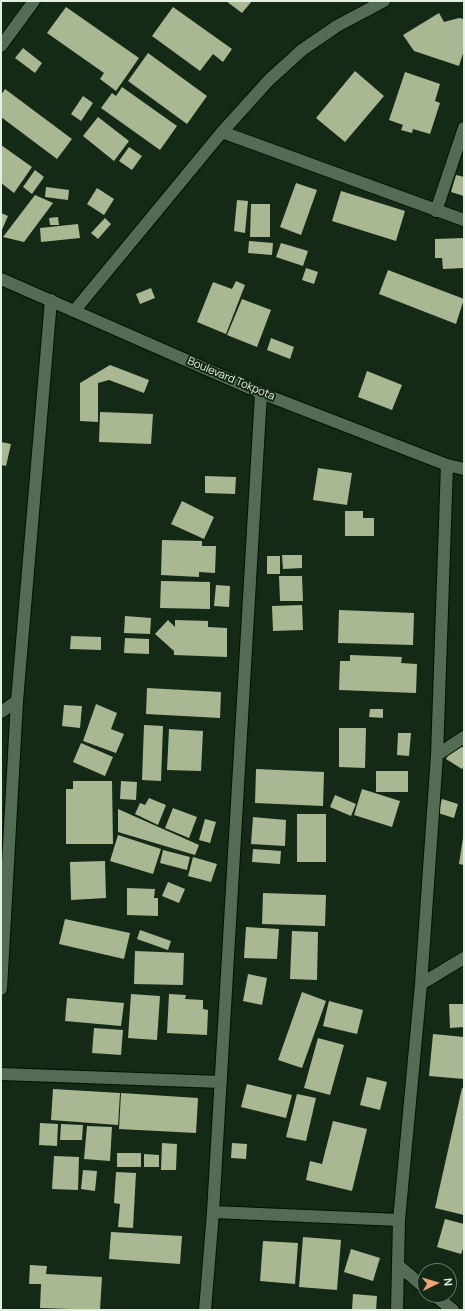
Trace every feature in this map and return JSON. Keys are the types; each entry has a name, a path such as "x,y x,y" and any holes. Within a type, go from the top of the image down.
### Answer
{"street":[{"path":"1,46 5,33 34,1"},
{"path":"75,310 222,132 269,80 302,50 337,26 384,1"},
{"path":"436,211 464,128"},
{"path":"222,132 464,220"},
{"name":"Boulevard Tokpota","path":"1,279 75,310 261,393 447,464 464,469"},
{"path":"1,989 17,701 51,300"},
{"path":"205,1310 221,1082 261,393"},
{"path":"397,1310 399,1220 421,984 437,755 447,464"},
{"path":"1,712 17,701"},
{"path":"437,755 464,737"},
{"path":"421,984 464,958"},
{"path":"1,1074 221,1082"},
{"path":"213,1212 399,1220"},
{"path":"398,1265 417,1281"},
{"path":"444,1303 453,1310"}],"building":[{"path":"226,1 252,1 242,13"},
{"path":"66,7 139,58 116,91 100,79 104,73 47,33"},
{"path":"173,7 232,49 223,62 213,54 200,71 152,36"},
{"path":"439,13 444,22 459,18 464,19 464,50 459,66 414,51 403,35"},
{"path":"23,48 42,63 35,73 15,58"},
{"path":"148,53 207,96 187,124 128,81"},
{"path":"355,71 384,96 345,142 316,118"},
{"path":"405,72 440,84 435,101 440,103 430,134 413,129 412,133 401,130 403,125 389,120"},
{"path":"122,87 177,126 160,150 101,108 112,93 116,96"},
{"path":"5,89 72,139 57,159 1,117 1,95"},
{"path":"83,96 93,103 81,121 71,114"},
{"path":"98,117 129,141 114,161 83,136"},
{"path":"1,145 32,167 14,193 1,183"},
{"path":"129,147 142,156 132,170 119,161"},
{"path":"35,170 44,177 32,194 23,187"},
{"path":"456,175 464,177 464,196 451,192"},
{"path":"296,183 317,190 301,235 280,227"},
{"path":"46,187 69,190 68,200 45,197"},
{"path":"97,188 114,199 104,215 87,204"},
{"path":"341,191 405,211 396,241 332,221"},
{"path":"35,195 53,203 24,242 3,237"},
{"path":"237,200 248,201 245,233 234,231"},
{"path":"251,204 270,204 270,237 250,237"},
{"path":"1,213 8,216 1,232"},
{"path":"58,217 59,225 50,225 49,218"},
{"path":"105,218 111,224 98,239 91,233"},
{"path":"78,224 80,238 41,242 40,228"},
{"path":"464,238 464,268 443,269 442,258 435,258 435,239"},
{"path":"249,241 273,243 272,255 248,253"},
{"path":"281,243 308,251 303,266 276,257"},
{"path":"306,268 318,272 314,284 302,280"},
{"path":"388,270 464,299 456,324 379,294"},
{"path":"236,281 245,285 226,334 197,322 213,282 232,289"},
{"path":"151,288 155,298 140,304 136,294"},
{"path":"242,299 271,310 257,347 227,335"},
{"path":"271,338 294,347 290,359 267,350"},
{"path":"110,365 149,380 144,393 109,380 98,383 98,422 80,421 80,383"},
{"path":"367,371 402,385 392,410 358,397"},
{"path":"100,412 153,414 151,444 99,442"},
{"path":"1,442 11,444 6,466 1,465"},
{"path":"318,468 352,473 347,505 313,500"},
{"path":"205,476 236,477 235,494 205,493"},
{"path":"182,501 214,517 204,539 171,524"},
{"path":"345,511 363,511 363,518 374,518 374,536 345,536"},
{"path":"162,540 202,541 202,546 216,546 215,573 199,572 199,577 161,575"},
{"path":"282,555 302,555 302,568 283,569"},
{"path":"267,556 280,556 280,574 267,574"},
{"path":"279,576 302,576 303,601 280,601"},
{"path":"161,581 210,582 210,609 160,608"},
{"path":"216,585 230,586 229,607 214,606"},
{"path":"302,605 303,630 273,631 272,606"},
{"path":"339,610 414,613 413,645 338,643"},
{"path":"125,616 151,618 150,634 124,633"},
{"path":"168,620 175,627 175,620 208,621 208,627 227,628 227,657 174,655 174,651 155,634"},
{"path":"71,636 101,637 101,650 70,649"},
{"path":"125,638 149,639 149,654 124,653"},
{"path":"350,655 402,657 401,663 417,664 416,693 339,690 340,661 350,661"},
{"path":"147,688 221,692 220,718 146,714"},
{"path":"96,704 117,713 111,729 124,734 116,753 83,741"},
{"path":"64,705 82,706 80,728 62,726"},
{"path":"370,709 383,709 383,718 369,717"},
{"path":"144,725 163,726 161,781 142,780"},
{"path":"339,728 366,728 365,768 339,767"},
{"path":"169,729 203,731 201,771 167,770"},
{"path":"398,733 411,733 409,756 397,755"},
{"path":"81,743 113,757 105,776 73,762"},
{"path":"455,743 464,748 464,765 462,769 446,759"},
{"path":"256,769 324,772 323,806 255,803"},
{"path":"376,771 408,771 408,792 376,792"},
{"path":"73,781 112,781 113,844 66,844 66,789 73,789"},
{"path":"121,781 137,782 136,800 120,799"},
{"path":"362,789 400,801 392,827 354,815"},
{"path":"335,795 356,804 351,816 330,807"},
{"path":"149,798 166,805 158,825 135,814 140,803 145,805"},
{"path":"442,799 458,804 454,818 438,813"},
{"path":"173,808 197,817 189,838 165,828"},
{"path":"118,809 199,845 195,855 118,832"},
{"path":"297,814 326,814 326,862 297,862"},
{"path":"253,817 286,820 285,846 251,844"},
{"path":"205,819 216,822 210,843 199,840"},
{"path":"118,835 161,849 153,874 110,861"},
{"path":"464,838 464,865 459,864"},
{"path":"253,849 281,851 280,864 252,862"},
{"path":"163,850 190,857 187,870 160,863"},
{"path":"193,857 217,864 211,882 188,876"},
{"path":"105,861 106,898 71,900 70,862"},
{"path":"168,882 185,889 179,903 162,896"},
{"path":"127,888 155,889 154,898 158,898 158,916 127,915"},
{"path":"263,893 326,895 325,926 262,924"},
{"path":"65,919 130,933 124,959 59,944"},
{"path":"246,927 279,929 277,959 244,958"},
{"path":"140,930 171,941 168,950 137,939"},
{"path":"292,931 318,932 317,980 290,979"},
{"path":"135,951 184,953 183,985 134,984"},
{"path":"248,974 267,978 262,1005 243,1001"},
{"path":"302,992 326,1001 302,1068 278,1060"},
{"path":"131,994 160,996 157,1040 128,1038"},
{"path":"169,994 186,995 185,999 203,1000 203,1009 208,1010 207,1035 167,1033"},
{"path":"67,998 124,1003 121,1026 65,1021"},
{"path":"329,1001 363,1010 357,1034 323,1026"},
{"path":"449,1004 464,1004 464,1027 450,1028"},
{"path":"94,1028 123,1030 121,1055 92,1053"},
{"path":"433,1034 464,1037 464,1079 429,1076"},
{"path":"318,1038 344,1045 330,1095 304,1088"},
{"path":"367,1077 387,1082 380,1110 360,1105"},
{"path":"247,1084 292,1095 286,1118 241,1107"},
{"path":"462,1088 464,1089 464,1215 435,1208"},
{"path":"53,1089 120,1093 118,1125 51,1120"},
{"path":"121,1093 198,1098 196,1133 119,1129"},
{"path":"297,1094 316,1098 306,1141 286,1137"},
{"path":"333,1121 367,1129 352,1191 306,1180 310,1161 322,1164"},
{"path":"40,1123 58,1124 57,1146 39,1145"},
{"path":"61,1124 83,1125 82,1140 60,1140"},
{"path":"87,1126 112,1127 110,1161 84,1159"},
{"path":"162,1143 177,1144 176,1170 161,1170"},
{"path":"232,1143 247,1144 246,1159 231,1158"},
{"path":"117,1153 141,1153 141,1167 117,1167"},
{"path":"144,1154 159,1155 159,1167 144,1167"},
{"path":"54,1156 79,1157 78,1190 52,1189"},
{"path":"83,1170 97,1171 95,1191 81,1189"},
{"path":"116,1172 136,1173 133,1228 118,1227 120,1204 114,1203"},
{"path":"445,1219 464,1224 464,1246 461,1254 437,1247"},
{"path":"111,1232 182,1236 180,1264 109,1259"},
{"path":"303,1237 341,1240 337,1290 299,1287"},
{"path":"263,1241 298,1243 295,1284 260,1281"},
{"path":"351,1249 380,1258 373,1281 344,1272"},
{"path":"30,1265 47,1266 46,1274 102,1277 100,1310 40,1308 41,1284 29,1284"},
{"path":"353,1294 377,1296 376,1310 352,1310"}]}
